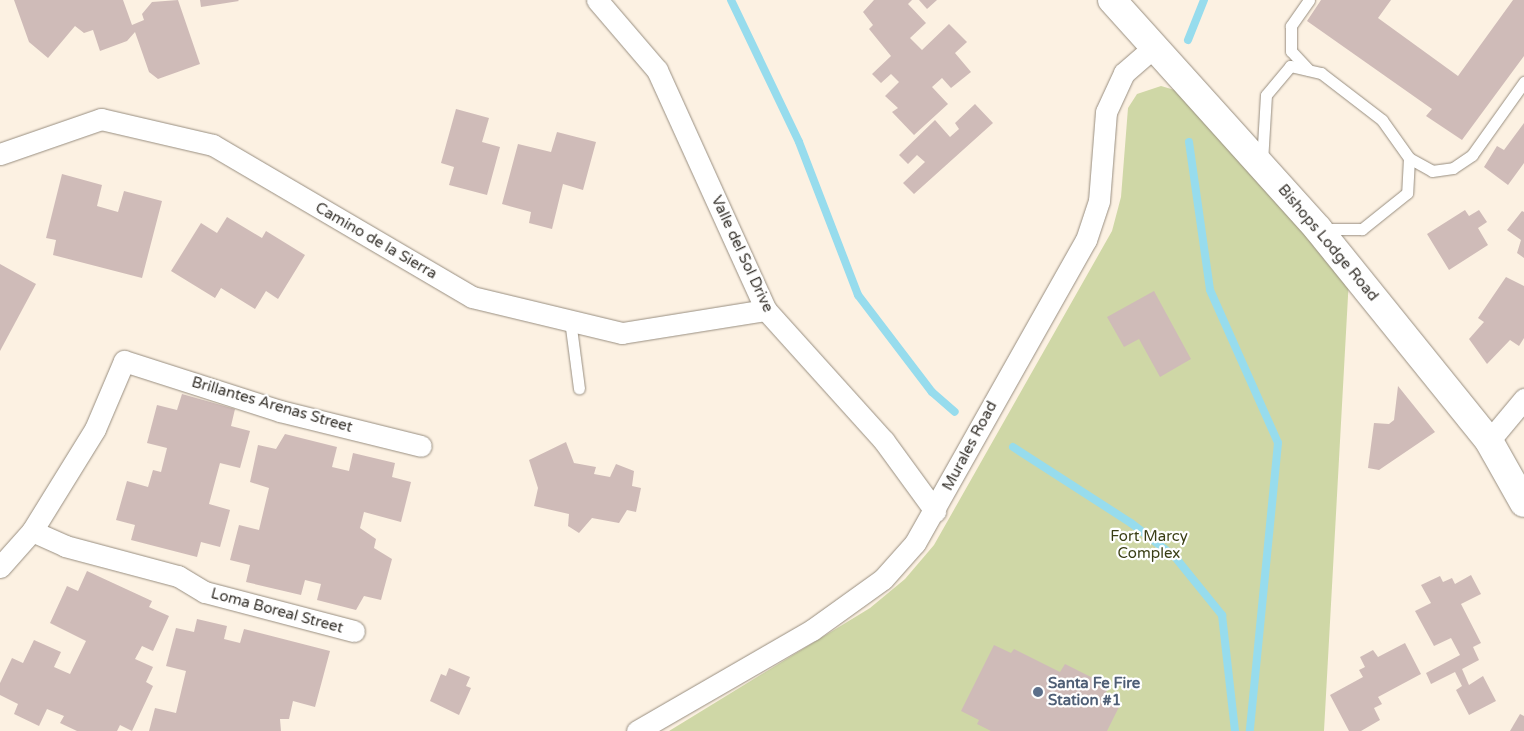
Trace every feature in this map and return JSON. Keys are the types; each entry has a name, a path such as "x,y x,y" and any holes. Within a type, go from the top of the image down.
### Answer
{"street":[{"name":"Valle del Sol Drive","path":"597,0 657,70 766,310 884,441 935,511"},
{"name":"Bishops Lodge Road","path":"1112,0 1318,229 1489,442 1524,503"},
{"name":"Murales Road","path":"637,731 812,630 883,579 935,511 974,440 988,410 1086,240 1100,201 1106,112 1124,73 1154,47"},
{"name":"Camino de la Sierra","path":"0,154 101,120 213,145 472,297 622,333 766,310"},
{"name":"Brillantes Arenas Street","path":"32,531 94,429 124,361 280,411 420,446"},
{"path":"1489,442 1524,399"},
{"path":"0,567 32,531"},
{"name":"Loma Boreal Street","path":"32,531 65,546 178,576 204,592 354,631"}],"lane":[{"path":"1309,0 1292,26 1291,51 1309,70"},
{"path":"1262,165 1266,95 1290,66 1322,74 1382,120 1409,158 1432,171 1453,168 1472,155 1524,82"},
{"path":"1318,229 1362,229 1407,193 1409,158"},
{"path":"570,320 579,388"}],"green space":[{"name":"Fort Marcy Complex","path":"1161,86 1178,91 1349,278 1324,731 669,731 870,608 905,579 934,545 1112,231 1121,197 1128,108 1137,94"}],"building":[{"path":"14,0 123,0 132,25 144,20 142,14 152,2 178,0 200,64 158,79 149,72 135,32 127,41 100,51 93,30 84,33 75,26 48,58 29,42"},
{"path":"200,0 238,0 239,1 201,7"},
{"path":"874,0 912,0 908,4 926,23 910,38 922,50 949,24 967,42 955,53 971,72 951,88 942,78 932,87 948,104 914,135 892,112 898,108 885,96 899,82 891,74 881,83 872,74 891,56 869,29 873,25 863,12"},
{"path":"919,0 937,0 927,9"},
{"path":"1321,0 1391,0 1378,18 1458,76 1513,0 1524,0 1524,56 1462,140 1426,116 1432,109 1307,21"},
{"path":"975,104 993,123 914,194 903,183 925,162 917,155 908,164 899,155 935,120 950,137 959,129 955,123"},
{"path":"456,109 489,118 482,142 500,147 487,195 449,185 454,167 441,163"},
{"path":"1524,123 1524,163 1508,185 1484,167 1497,146 1504,150"},
{"path":"557,132 596,142 583,190 563,184 552,229 529,223 531,212 502,204 518,144 551,152"},
{"path":"62,174 102,185 97,206 118,212 124,191 162,201 142,278 53,255 56,240 46,238"},
{"path":"1465,210 1469,216 1479,210 1487,222 1478,228 1488,245 1449,270 1427,234"},
{"path":"1522,211 1524,212 1524,258 1517,253 1521,240 1507,230"},
{"path":"227,217 262,238 266,231 305,255 278,299 266,291 255,309 221,288 215,298 171,271 201,223 217,233"},
{"path":"0,264 36,284 0,351"},
{"path":"1506,277 1524,286 1524,338 1519,346 1510,340 1487,364 1469,339 1484,322 1478,318"},
{"path":"1154,291 1191,359 1160,377 1139,339 1124,347 1107,317"},
{"path":"1398,386 1435,432 1379,470 1368,468 1374,423 1389,424 1394,420"},
{"path":"182,394 235,409 231,426 250,431 240,468 220,463 209,504 230,510 220,547 201,542 197,557 131,540 135,525 116,520 127,481 148,487 153,470 161,472 167,448 147,443 157,405 177,410"},
{"path":"285,434 337,447 332,467 349,471 353,453 395,463 392,477 411,482 401,522 364,512 360,528 376,539 374,548 392,559 381,600 364,596 356,610 317,600 321,584 305,580 301,595 246,582 250,565 230,560 239,525 259,530 269,488 250,482 258,445 276,449"},
{"path":"566,442 574,463 596,467 594,474 610,477 616,464 634,471 632,486 641,488 636,512 627,510 619,523 592,518 579,533 568,526 569,514 534,506 538,488 529,460"},
{"path":"87,571 152,601 149,607 169,616 153,651 142,646 135,659 153,667 146,682 153,686 132,731 120,725 117,731 77,731 60,723 64,716 47,709 39,726 14,714 18,704 0,695 0,683 12,658 23,663 34,640 61,652 54,667 70,674 86,641 50,623 67,586 78,591"},
{"path":"1471,575 1481,594 1461,604 1481,643 1473,647 1479,660 1462,669 1469,685 1483,676 1496,701 1469,715 1456,690 1462,686 1455,672 1431,684 1426,673 1460,655 1451,638 1434,646 1415,611 1431,603 1421,585 1440,576 1443,582 1452,578 1455,584"},
{"path":"197,619 227,626 224,639 240,643 244,629 330,651 315,707 293,701 289,719 280,719 281,731 149,731 155,708 176,713 186,671 166,666 176,628 194,632"},
{"path":"1405,643 1421,674 1378,697 1382,704 1374,708 1380,720 1361,731 1349,731 1330,695 1363,677 1359,670 1365,667 1360,657 1373,650 1378,657"},
{"name":"Santa Fe Fire Station #1","path":"994,645 1011,653 1014,649 1060,672 1065,664 1109,686 1103,699 1119,707 1107,731 991,731 977,724 979,720 961,711"},
{"path":"449,668 470,677 466,686 471,688 459,715 430,701 441,674 446,676"},
{"path":"1520,714 1524,716 1524,731 1510,731"}],"waterway":[{"path":"731,0 799,142 858,295 932,392 955,412"},
{"path":"1188,40 1204,0"},
{"path":"1189,142 1210,290 1278,443 1250,731"},
{"path":"1013,447 1131,523 1175,557 1222,615 1235,731"}],"place":[{"name":"Santa Fe Fire Station #1","path":"1038,692"}]}
